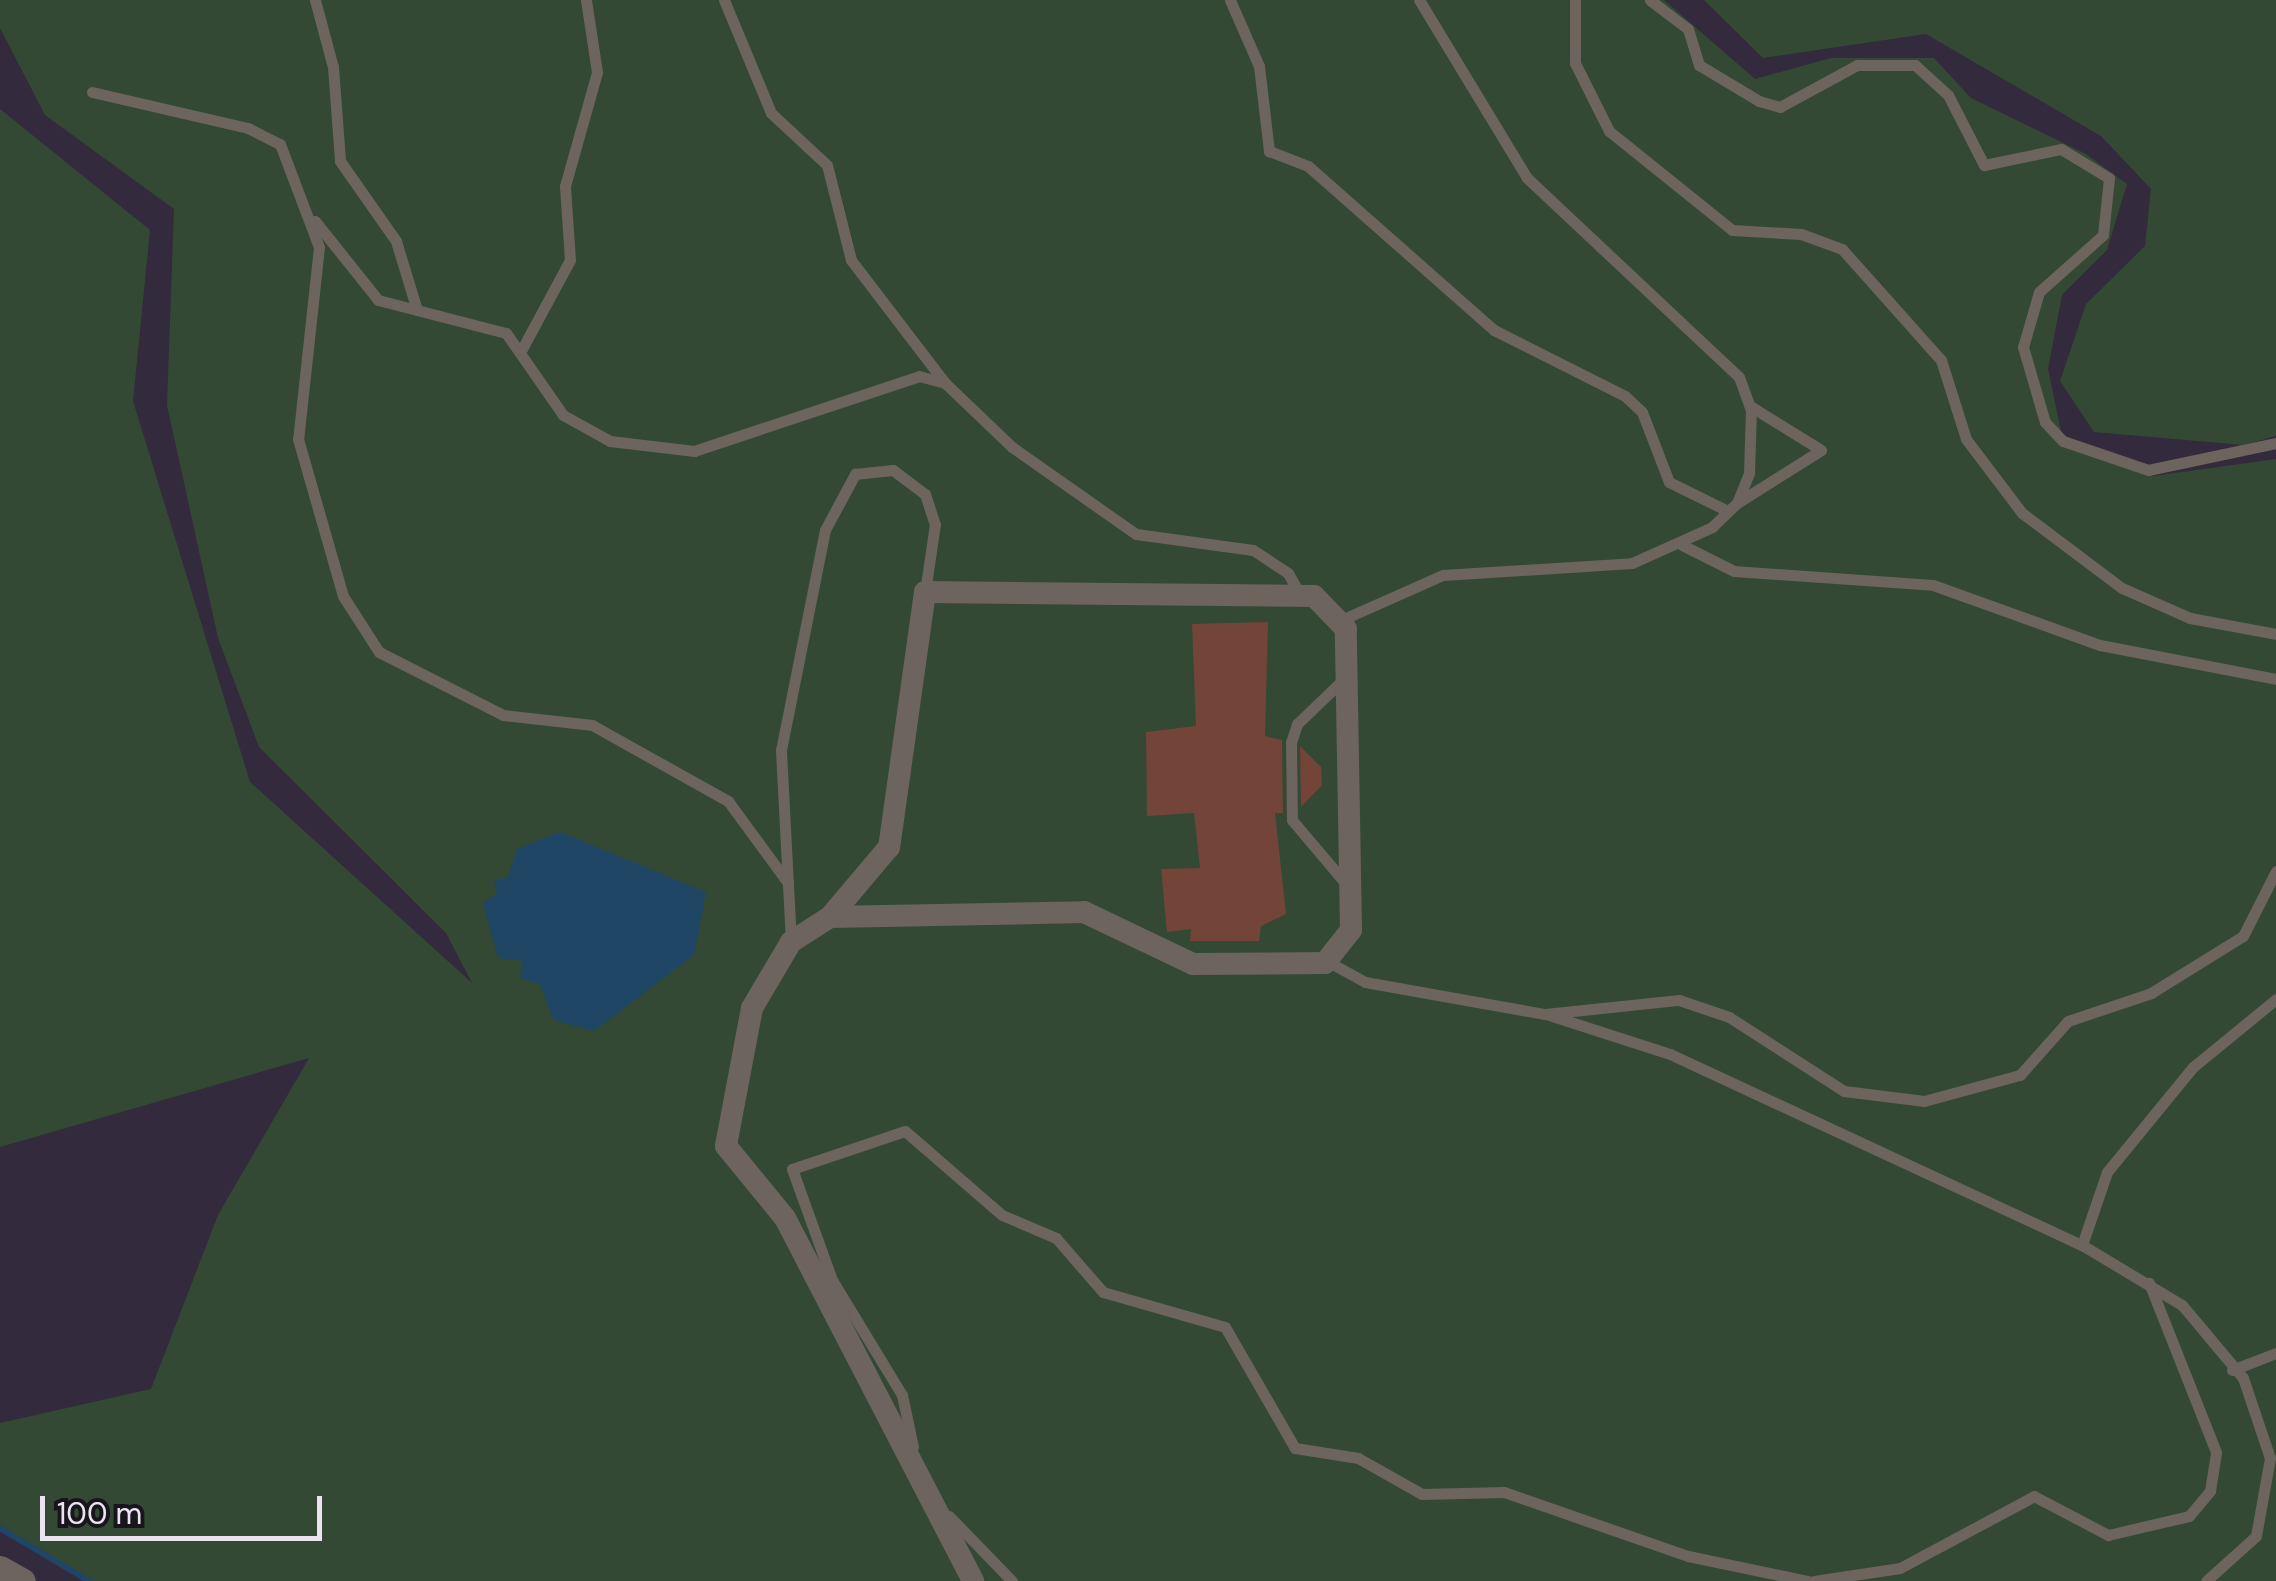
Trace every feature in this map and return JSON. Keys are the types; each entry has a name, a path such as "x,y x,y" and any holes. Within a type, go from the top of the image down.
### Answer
{"street":[{"path":"830,917 1084,912 1193,964 1327,961 1351,930 1347,676 1339,621 1314,596 925,592 889,848 830,917 792,942 752,1008 726,1146 785,1218 973,1581"},
{"path":"0,1568 23,1581"}],"lane":[{"path":"314,0 333,66 340,160 396,241 417,310"},
{"path":"522,348 570,260 565,186 597,72 586,0"},
{"path":"724,0 771,113 827,164 851,260 945,383 1012,448 1136,534 1253,550 1288,573 1301,596"},
{"path":"1230,0 1260,66 1269,151 1308,166 1494,330 1625,396 1642,412 1669,482 1733,507"},
{"path":"1339,621 1443,576 1632,564 1682,545 1821,450 1750,406 1718,348 1528,178 1419,0"},
{"path":"1575,0 1574,63 1610,131 1732,230 1801,234 1842,248 1941,360 1966,439 2022,512 2122,588 2190,618 2276,634"},
{"path":"1650,0 1688,30 1699,65 1759,101 1780,107 1858,65 1915,65 1948,94 1984,165 2060,149 2108,178 2103,235 2039,292 2023,347 2046,422 2063,441 2148,470 2276,443"},
{"path":"92,92 280,144 315,221 378,300 485,325 522,348 563,414 637,447 694,450 880,383 919,376 945,383"},
{"path":"315,221 319,280 298,439 358,627 378,652 443,687 470,691 503,715 592,725 728,801 788,883"},
{"path":"1733,507 1749,472 1750,406"},
{"path":"792,942 781,750 825,530 855,474 893,470 925,494 935,524 925,592"},
{"path":"1682,545 1734,570 1933,584 2100,645 2276,679"},
{"path":"1347,676 1297,724 1291,760 1292,820 1350,888"},
{"path":"1545,1014 1679,1000 1729,1017 1844,1091 1924,1101 2020,1075 2068,1021 2151,993 2242,936 2276,871"},
{"path":"1327,961 1364,982 1545,1014 1670,1054 2082,1246 2182,1305 2254,1400 2270,1484 2256,1536 2206,1581"},
{"path":"2082,1246 2107,1172 2193,1067 2276,1000"},
{"path":"1012,1581 974,1548 925,1478 902,1394 832,1280 793,1189 792,1169 806,1158 906,1130 932,1145 1002,1214 1056,1238 1103,1292 1225,1327 1296,1448 1358,1458 1413,1492 1504,1492 1688,1556 1811,1581 1900,1568 2034,1496 2108,1535 2190,1516 2210,1491 2216,1452 2149,1283"},
{"path":"2232,1370 2276,1353"}],"green space":[{"path":"0,0 1664,0 1755,79 1831,58 1934,58 1971,98 2086,154 2127,184 2107,250 2062,295 2048,369 2063,441 2153,476 2276,459 2276,1581 89,1581 0,1528 0,1423 151,1389 218,1215 309,1058 0,1147 0,109 150,230 133,401 250,782 472,983 446,933 259,747 218,638 167,405 174,209 45,115 0,28"},
{"path":"1704,0 2276,0 2276,436 2244,445 2094,432 2060,381 2086,304 2145,246 2151,189 2101,136 1926,34 1763,58"}],"water":[{"path":"560,832 706,892 694,955 594,1031 554,1020 540,985 520,977 523,961 498,958 483,903 497,894 494,881 508,877 517,849"}],"building":[{"path":"1268,622 1265,736 1282,740 1283,813 1275,813 1286,914 1261,926 1259,941 1190,941 1191,929 1167,932 1161,869 1200,868 1194,813 1147,816 1146,732 1196,726 1192,624"},
{"path":"1300,746 1321,767 1322,785 1301,807"}],"waterway":[{"path":"0,1528 89,1581"}]}
